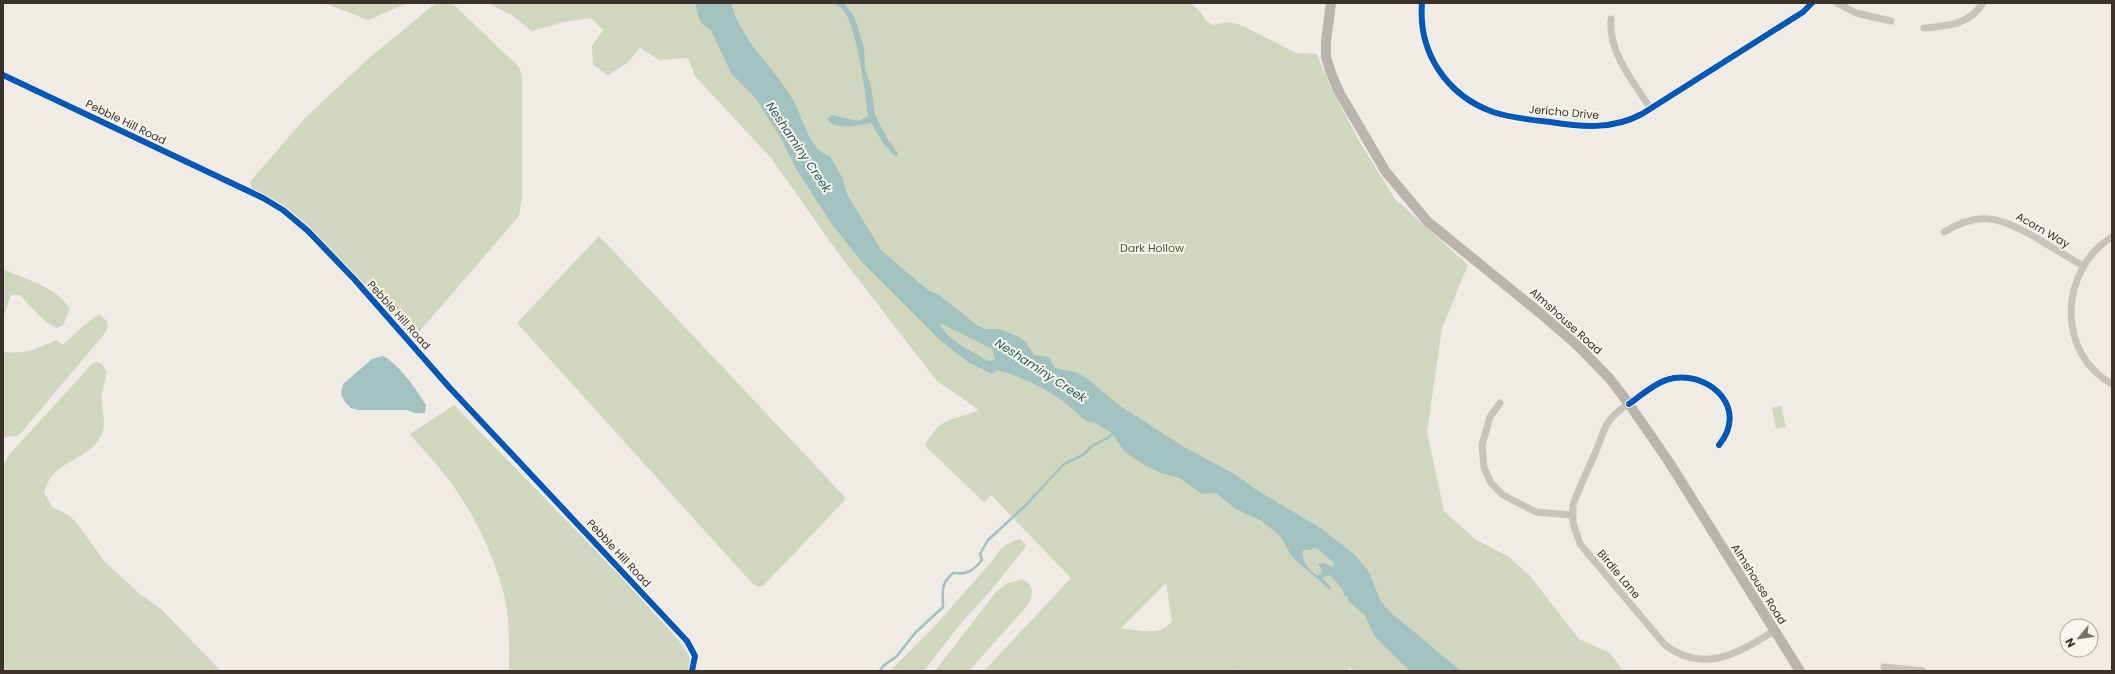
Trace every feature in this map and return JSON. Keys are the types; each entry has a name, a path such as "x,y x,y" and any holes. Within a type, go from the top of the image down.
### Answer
{"main road":[{"name":"Almshouse Road","path":"1331,3 1326,41 1326,57 1330,73 1339,92 1386,172 1428,222 1540,313 1578,346 1610,379 1629,404 1677,475 1800,671"}],"street":[{"name":"Jericho Drive","path":"1422,3 1422,25 1424,39 1438,71 1457,92 1484,108 1519,118 1589,127 1621,123 1650,108 1803,12 1812,3"},
{"path":"1837,3 1856,13 1891,21"},
{"path":"1924,28 1956,24 1972,16 1983,3"},
{"path":"1611,19 1610,30 1614,46 1625,69 1650,108"},
{"name":"Pebble Hill Road","path":"3,75 263,198 296,220 354,280 449,386 687,641 694,656 692,671"},
{"name":"Acorn Way","path":"1944,232 1959,223 1972,219 1986,218 2004,221 2083,266"},
{"path":"2112,237 2093,253 2083,266 2076,279 2072,297 2071,321 2083,356 2090,366 2103,379 2112,384"},
{"name":"Birdie Lane","path":"1719,445 1730,429 1730,414 1726,401 1720,394 1703,382 1685,378 1670,379 1651,388 1629,404 1607,424 1574,502 1572,515 1576,535 1583,548 1665,645 1676,655 1696,664 1719,662 1729,658 1774,631"},
{"path":"1500,403 1488,421 1482,445 1484,468 1491,483 1503,495 1536,512 1572,515"},
{"path":"1884,667 1923,671"}],"green space":[{"path":"324,3 408,3 368,20"},
{"path":"436,3 452,3 519,67 522,77 522,197 519,216 413,339 298,217 280,204 252,189 250,182 305,118 369,58"},
{"name":"Dark Hollow","path":"488,3 1189,3 1199,10 1206,21 1213,25 1229,22 1241,25 1296,53 1317,54 1330,86 1359,141 1395,199 1468,265 1442,328 1427,432 1444,511 1475,539 1509,557 1530,576 1579,639 1610,653 1620,666 1621,671 1355,671 1347,666 1350,671 1237,671 1234,669 1232,671 984,671 1071,578 991,495 984,502 925,446 936,429 942,424 979,410 937,381 841,257 771,158 695,76 688,58 659,60 640,48 627,63 608,75 593,65 592,46 603,30 591,18 563,22 532,31 513,16","holes":["1166,583 1172,621 1167,626 1156,631 1121,628"]},
{"path":"599,236 845,497 844,501 764,585 758,587 752,583 517,323"},
{"path":"3,269 40,284 64,301 70,309 63,325 57,328 46,322 20,295 11,295 3,318"},
{"path":"99,314 107,321 108,327 105,333 22,432 17,436 3,437 3,352 25,352 56,340 63,345 82,327"},
{"path":"97,362 102,364 107,372 102,393 104,425 101,436 88,451 63,466 55,473 48,482 44,493 52,507 67,514 75,521 105,562 141,595 160,608 221,671 3,671 3,467 7,457 92,364"},
{"path":"454,405 623,579 681,643 689,656 690,667 688,671 509,671 509,633 506,604 495,565 483,536 476,522 451,483 410,434"},
{"path":"1781,406 1786,427 1776,429 1772,407"},
{"path":"1020,539 1026,545 1025,548 993,588 961,623 924,671 890,671 932,629 993,560 998,552 1007,544"},
{"path":"1022,579 1030,585 1032,592 1032,596 1026,607 969,671 935,671 996,592 1008,583"}],"water":[{"name":"Neshaminy Creek","path":"695,3 731,3 742,30 793,100 812,141 823,153 830,156 843,179 847,194 881,250 929,291 939,295 977,325 985,329 999,329 1017,336 1025,341 1034,355 1049,357 1055,368 1075,372 1087,378 1116,403 1162,433 1184,447 1238,476 1255,489 1322,529 1356,556 1370,574 1380,600 1389,611 1461,671 1410,671 1373,634 1365,615 1349,602 1347,596 1344,596 1343,590 1330,575 1322,578 1331,587 1330,590 1291,555 1281,537 1262,521 1234,508 1216,493 1202,494 1180,478 1164,474 1146,466 1125,452 1112,433 1093,422 1087,421 1054,395 1026,380 1007,373 998,370 992,374 968,362 941,341 861,261 831,223 795,167 782,140 757,100 731,73 711,30 700,22","holes":["940,323 992,349 995,360 988,361 961,345 948,335","1314,548 1318,549 1334,563 1333,567 1323,563 1318,564 1322,571 1318,576 1309,568 1303,558 1303,550 1311,550"]},
{"path":"833,3 844,3 854,16 864,47 865,69 871,86 875,115 888,140 898,153 896,157 883,143 871,123 854,126 842,126 831,123 827,119 832,115 858,121 868,116 860,60 852,29 848,17 843,10"},
{"path":"383,356 401,371 412,385 426,405 425,413 415,413 407,410 358,410 351,408 345,402 341,394 343,384 372,359"}],"waterway":[{"path":"880,671 883,666 897,656 915,633 943,607 943,588 949,577 953,573 966,573 976,567 982,560 980,554 988,540 1025,506 1064,464 1083,455 1092,446 1109,437 1114,432"}],"cycle path":[{"path":"1422,3 1422,21 1430,55 1438,70 1462,95 1476,104 1500,114 1528,120 1585,126 1619,123 1642,114 1803,12 1812,3"},
{"path":"3,75 263,198 283,210 308,231 355,280 449,387 687,641 695,656 692,671"},
{"path":"1629,404 1650,388 1674,378 1688,378 1702,381 1722,396 1728,407 1730,419 1727,432 1719,445"}]}
